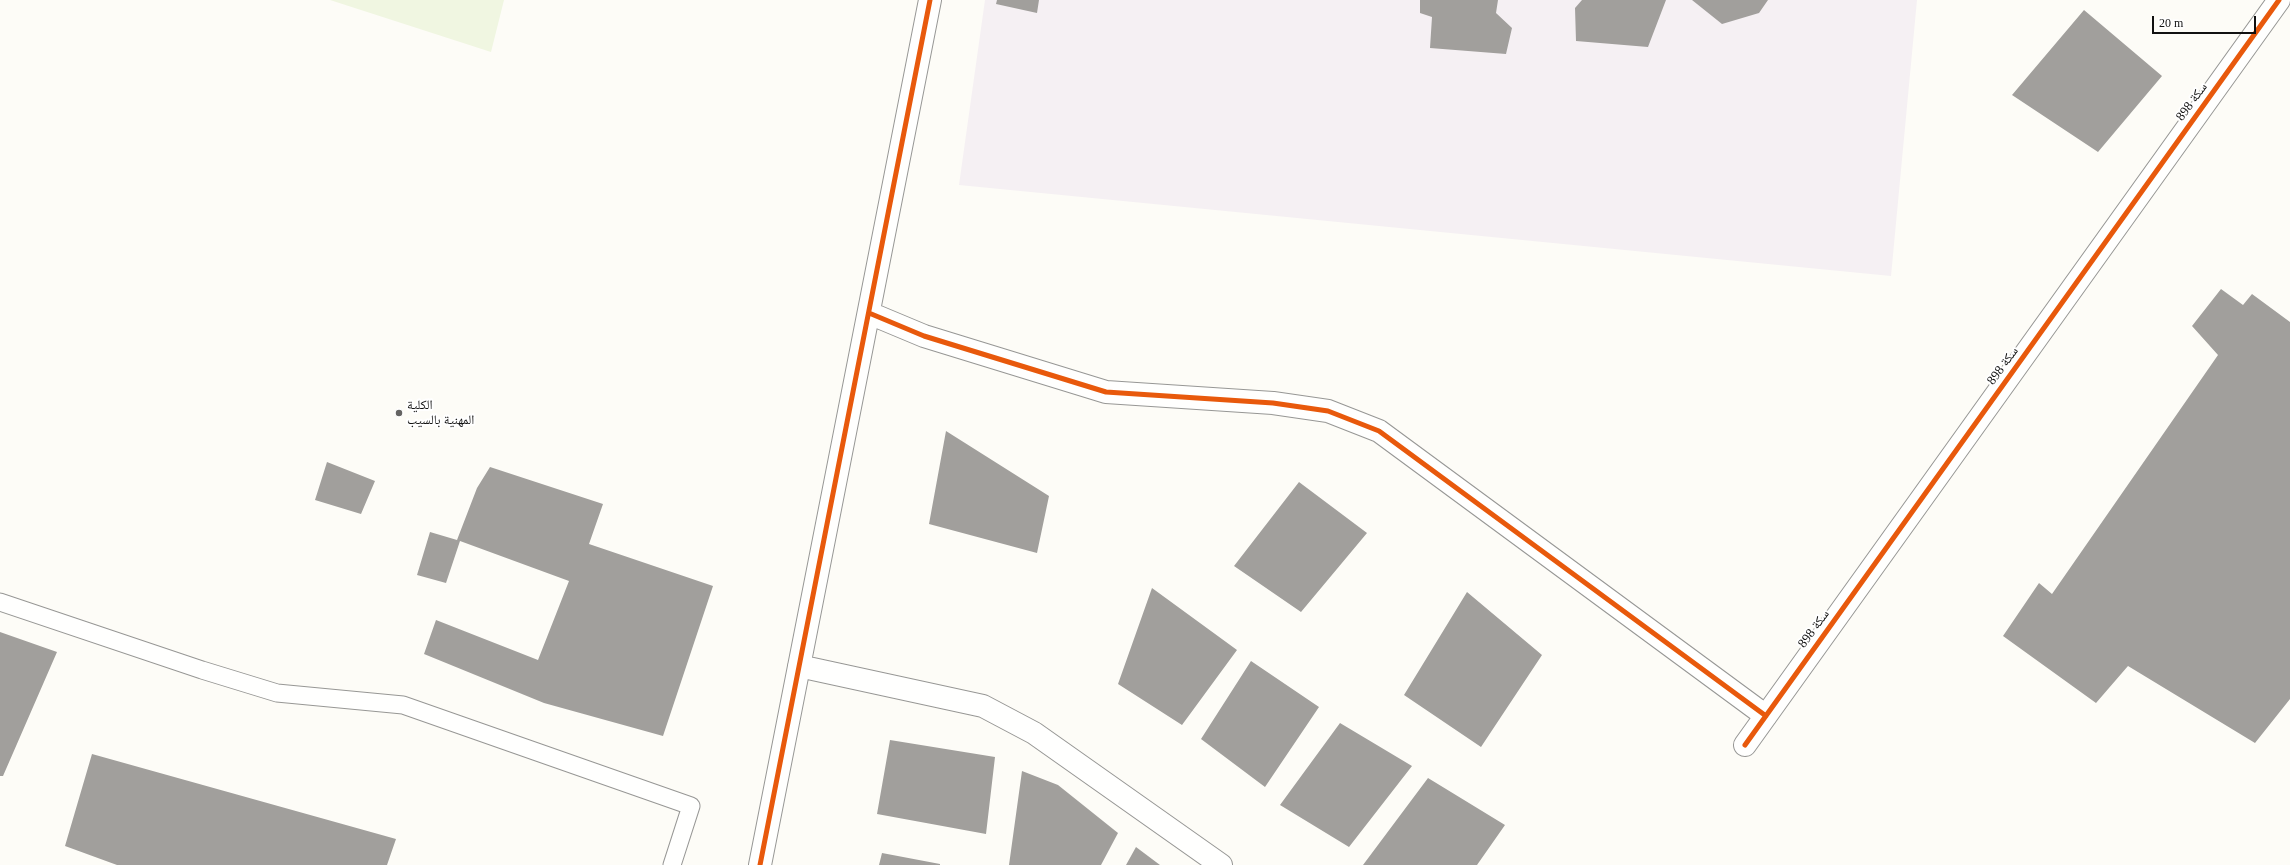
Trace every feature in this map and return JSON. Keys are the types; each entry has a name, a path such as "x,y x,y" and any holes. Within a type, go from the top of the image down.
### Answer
{"street":[{"path":"760,865 930,0"},
{"name":"سكة 898","path":"1745,744 2279,0"},
{"path":"869,313 932,338 1106,392 1273,403 1328,411 1379,431 1766,716"},
{"path":"799,666 983,706 1034,733 1221,865"}],"lane":[{"path":"0,602 202,670 277,693 403,705 691,806 672,865"}],"shaded area":[{"path":"985,0 1917,0 1891,276 959,185"}],"green space":[{"path":"330,0 504,0 491,52"}],"building":[{"path":"997,0 1039,0 1037,13 996,4"},
{"path":"1420,0 1498,0 1496,13 1512,28 1506,54 1430,48 1432,17 1420,13"},
{"path":"1582,0 1666,0 1648,47 1576,41 1575,8"},
{"path":"1692,0 1768,0 1759,13 1722,24"},
{"path":"2084,10 2162,76 2098,152 2012,95"},
{"path":"2221,289 2243,305 2252,294 2290,322 2290,699 2255,743 2128,666 2096,703 2003,636 2039,583 2052,594 2218,355 2192,326"},
{"path":"946,431 1049,496 1037,553 929,524"},
{"path":"327,462 375,481 361,514 315,500"},
{"path":"490,467 603,504 589,544 713,586 663,736 544,703 424,654 436,620 538,660 569,581 460,541 446,583 417,575 430,532 457,540 477,488"},
{"path":"1299,482 1367,533 1301,612 1234,566"},
{"path":"1152,588 1237,650 1182,725 1118,684"},
{"path":"1467,592 1542,655 1481,747 1404,695"},
{"path":"0,632 57,652 3,776 0,776"},
{"path":"1251,661 1319,707 1265,787 1201,739"},
{"path":"1340,723 1412,766 1349,847 1280,805"},
{"path":"890,740 995,757 986,834 877,814"},
{"path":"92,754 396,839 387,865 117,865 65,846"},
{"path":"1022,771 1058,785 1118,833 1101,865 1009,865"},
{"path":"1428,778 1505,825 1477,865 1363,865"},
{"path":"1136,847 1160,865 1126,865"},
{"path":"882,853 940,864 940,865 879,865"}],"cycle path":[{"path":"760,865 930,0"},
{"path":"1745,745 2279,0"},
{"path":"869,313 924,336 1106,392 1273,403 1328,411 1379,431 1766,716"}],"place":[{"name":"الكلية المهنية بالسيب","path":"399,413"}]}
